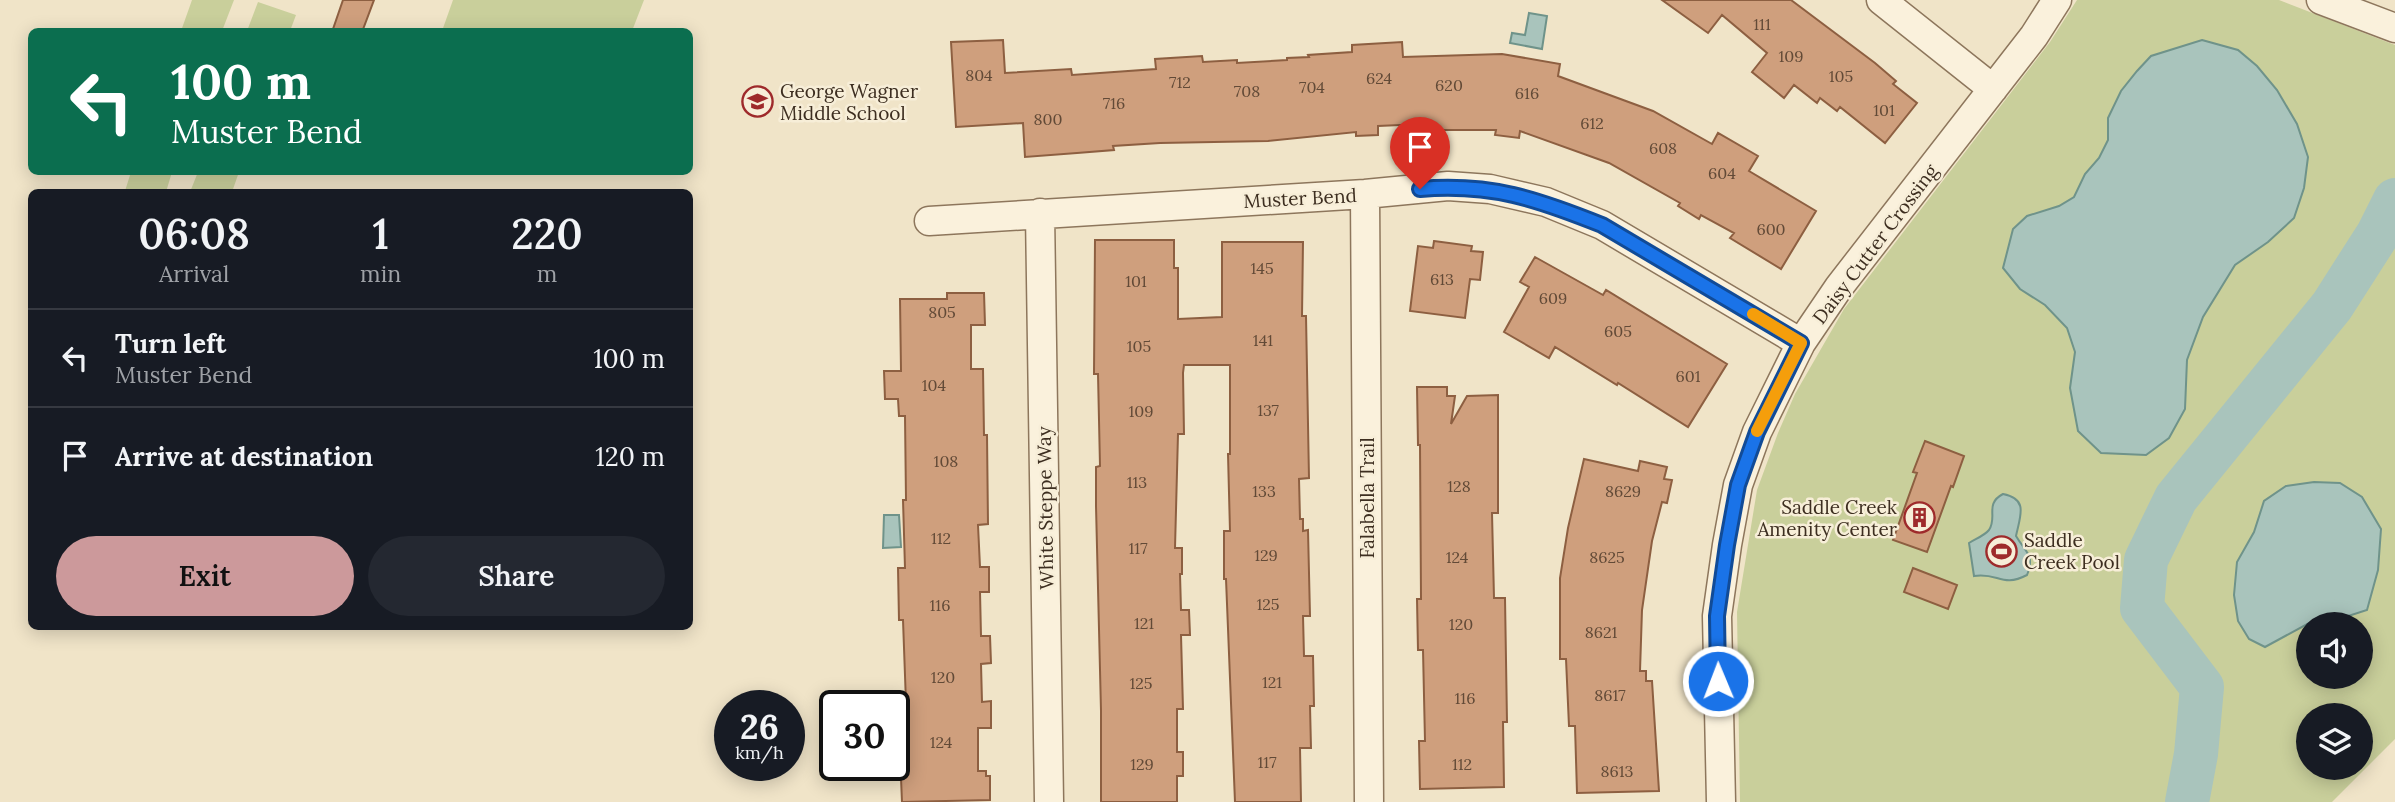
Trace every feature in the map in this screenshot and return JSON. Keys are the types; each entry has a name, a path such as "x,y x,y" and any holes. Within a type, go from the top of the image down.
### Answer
{"street":[{"path":"1881,0 1993,89"},
{"name":"Daisy Cutter Crossing","path":"1721,802 1717,616 1738,485 1757,432 1801,343 1839,287 2034,36 2057,0"},
{"path":"2321,0 2395,28"},
{"name":"Muster Bend","path":"929,221 1448,187 1490,189 1546,202 1602,225 1801,343"},
{"name":"Falabella Trail","path":"1365,194 1369,802"},
{"name":"White Steppe Way","path":"1040,214 1049,802"}],"green space":[{"path":"192,0 234,0 223,28 182,28"},
{"path":"453,0 644,0 633,28 443,28"},
{"path":"2077,0 2279,0 2395,45 2395,739 2373,761 2373,703 2296,703 2296,780 2354,780 2332,802 1740,802 1737,612 1757,490 1795,394 1844,309 2050,42"},
{"path":"258,2 296,15 291,28 248,28"},
{"path":"130,175 171,175 167,189 126,189"},
{"path":"197,175 238,175 233,189 191,189"}],"water":[{"path":"1529,13 1547,16 1542,49 1510,43 1512,33 1525,35"},
{"path":"2202,40 2238,50 2257,66 2277,90 2297,124 2308,157 2304,188 2294,218 2268,242 2235,265 2203,317 2187,360 2185,409 2169,438 2146,455 2101,453 2078,431 2070,388 2075,352 2067,328 2045,305 2020,289 2003,268 2013,229 2027,216 2059,206 2074,197 2085,174 2099,158 2108,140 2108,118 2121,91 2137,71 2151,56"},
{"path":"2314,482 2340,483 2362,497 2381,529 2378,570 2367,610 2296,612 2296,630 2265,647 2249,639 2238,621 2234,595 2237,562 2254,532 2264,501 2286,486"},
{"path":"2003,494 2011,496 2020,504 2016,536 2030,558 2027,575 2012,580 1974,576 1969,543 1989,530 1994,502"},
{"path":"884,515 899,515 901,547 883,548"}],"building":[{"path":"343,0 374,0 364,28 333,28"},
{"path":"1662,0 1791,0 1875,63 1896,81 1893,84 1917,103 1885,143 1840,107 1837,111 1820,98 1817,103 1794,85 1784,98 1752,72 1767,53 1722,15 1708,33"},
{"path":"1003,40 1005,73 1071,69 1072,75 1156,69 1155,59 1202,56 1203,62 1287,60 1309,57 1308,55 1352,52 1352,45 1402,42 1403,57 1502,54 1560,64 1558,76 1653,111 1712,144 1718,133 1758,156 1749,171 1816,211 1781,269 1730,238 1734,233 1701,215 1699,219 1678,206 1680,203 1609,163 1520,131 1519,138 1495,135 1496,130 1423,130 1423,124 1378,126 1378,135 1356,136 1356,132 1268,141 1160,143 1113,146 1114,150 1025,157 1023,123 956,127 951,42"},
{"path":"1095,240 1174,240 1174,268 1178,268 1178,319 1222,317 1222,242 1303,242 1302,316 1306,316 1309,478 1299,479 1300,519 1303,519 1303,531 1308,530 1310,616 1303,616 1304,656 1313,656 1314,706 1310,706 1311,748 1300,748 1301,802 1235,802 1224,579 1224,531 1230,531 1230,365 1184,365 1184,434 1178,434 1175,548 1182,548 1181,610 1189,610 1190,635 1181,635 1183,709 1177,709 1177,752 1183,752 1183,776 1177,776 1177,802 1101,802 1096,506 1096,467 1100,466 1098,374 1094,374"},
{"path":"1434,241 1472,246 1471,251 1483,252 1480,280 1470,279 1465,318 1410,311 1418,246 1433,248"},
{"path":"1535,257 1603,295 1606,290 1727,364 1688,427 1555,347 1549,358 1504,332 1529,287 1520,282"},
{"path":"947,293 984,293 985,325 971,325 971,369 983,369 984,435 987,435 988,524 978,525 980,567 989,567 989,592 980,592 981,636 990,636 991,663 981,664 982,702 991,701 991,728 978,728 978,771 986,771 986,776 990,776 990,800 902,802 901,781 910,781 910,690 906,690 903,620 899,620 898,568 905,568 905,416 899,416 898,399 885,399 884,371 901,371 900,299 947,299"},
{"path":"1417,387 1447,387 1447,396 1455,396 1451,424 1467,396 1498,395 1498,513 1492,513 1494,598 1505,598 1507,722 1503,722 1504,787 1420,789 1419,741 1425,741 1423,650 1418,650 1417,599 1421,599"},
{"path":"1925,441 1964,456 1927,552 1893,540 1917,473 1913,472"},
{"path":"1584,459 1638,471 1640,461 1667,467 1664,479 1672,480 1667,503 1662,502 1652,541 1642,610 1640,671 1646,671 1646,681 1652,681 1659,791 1577,793 1575,726 1569,726 1566,659 1560,659 1560,578"},
{"path":"1913,568 1957,585 1948,609 1904,592"}],"waterway":[{"path":"2187,802 2196,754 2202,687 2142,608 2146,560 2176,498 2332,306 2378,234 2395,200"}],"slow traffic":[{"path":"1753,314 1801,343 1757,431"}],"place":[{"name":"George Wagner Middle School","path":"757,102"},
{"name":"Saddle Creek Amenity Center","path":"1920,518"},
{"name":"Saddle Creek Pool","path":"2001,551"}],"route":[{"path":"1420,189 1490,189 1546,202 1602,225 1801,343 1757,432 1738,485 1717,616 1718,681"}]}
